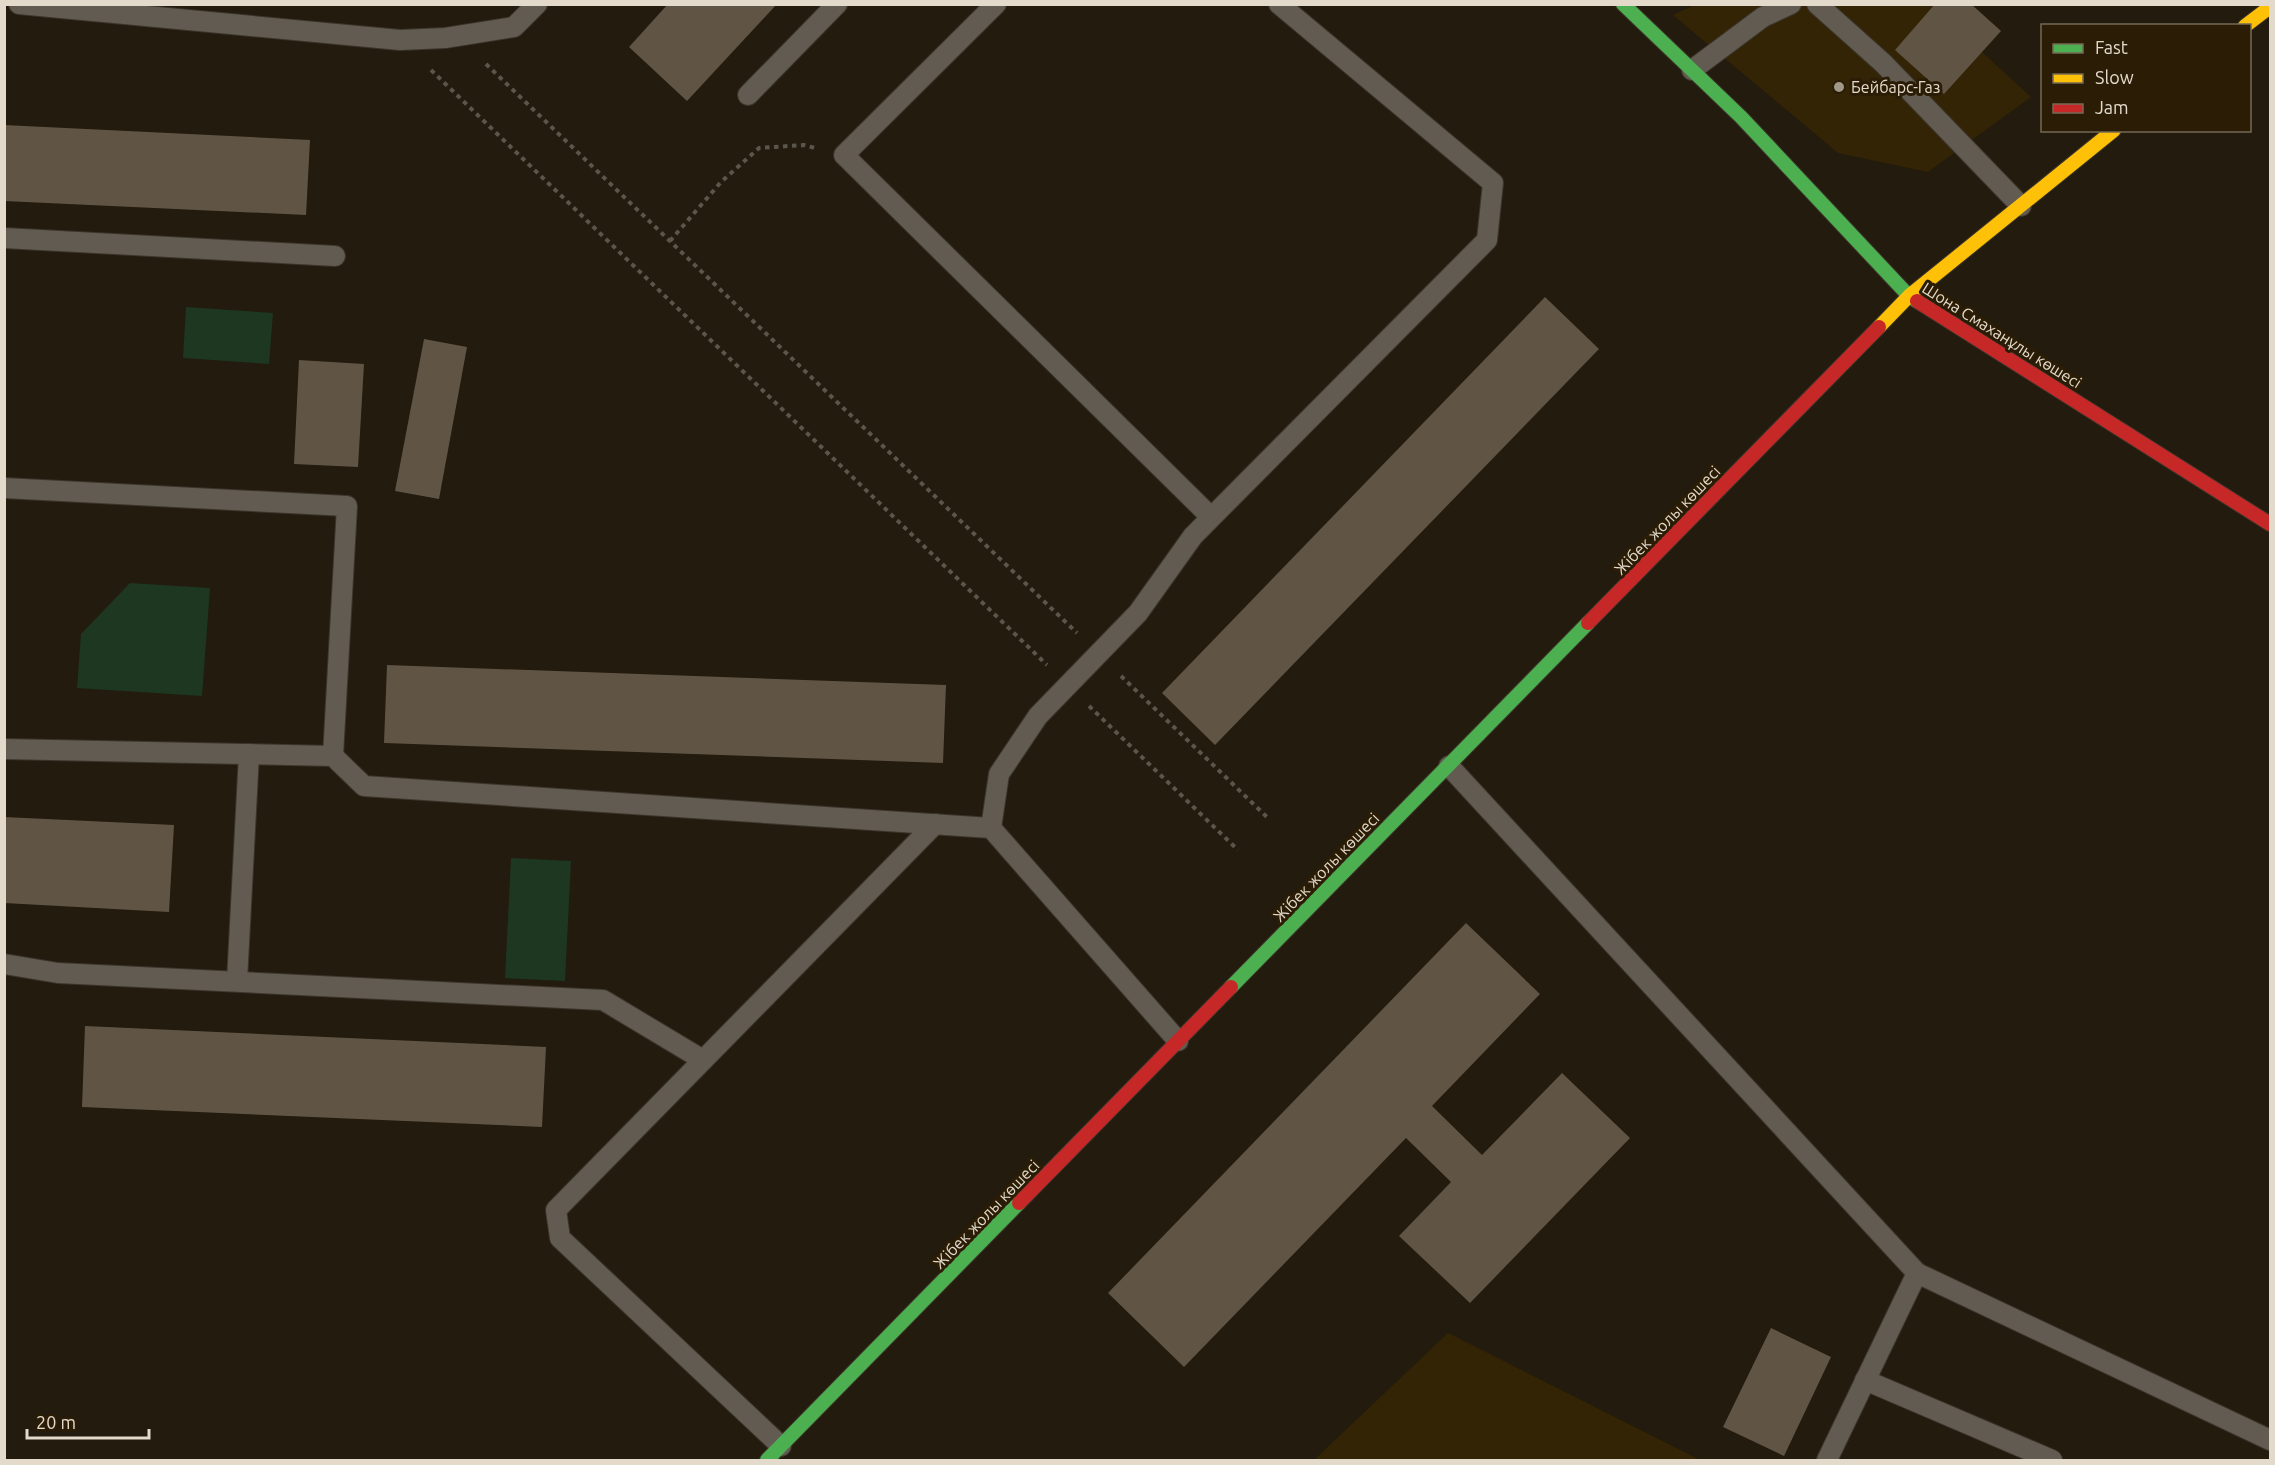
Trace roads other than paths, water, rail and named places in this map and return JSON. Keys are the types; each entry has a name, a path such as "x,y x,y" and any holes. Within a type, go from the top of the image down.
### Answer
{"main road":[{"name":"Шона Смаханұлы көшесі","path":"1623,4 1763,140 1909,296 2271,524"},
{"path":"2248,24 2271,7"},
{"name":"Жібек жолы көшесі","path":"767,1461 1909,296 2112,132"}],"lane":[{"path":"19,4 400,40 458,36 514,27 537,4"},
{"path":"748,95 837,4"},
{"path":"996,4 844,156 1211,517"},
{"path":"991,828 999,774 1038,716 1138,613 1192,536 1487,240 1493,183 1279,4"},
{"path":"1692,70 1763,17 1791,4"},
{"path":"1817,4 1883,63 2021,206"},
{"path":"4,238 335,256"},
{"path":"4,488 347,506 333,756"},
{"path":"4,749 333,756 364,786 991,828 1178,1041"},
{"path":"237,981 249,754"},
{"path":"1449,766 1917,1273 2271,1440"},
{"path":"781,1446 560,1238 556,1210 935,824"},
{"path":"4,964 58,973 603,1000 703,1060"},
{"path":"1827,1461 1917,1273"},
{"path":"1865,1380 2052,1461"}],"place":[{"name":"Бейбарс-Газ","path":"1839,87"}]}
